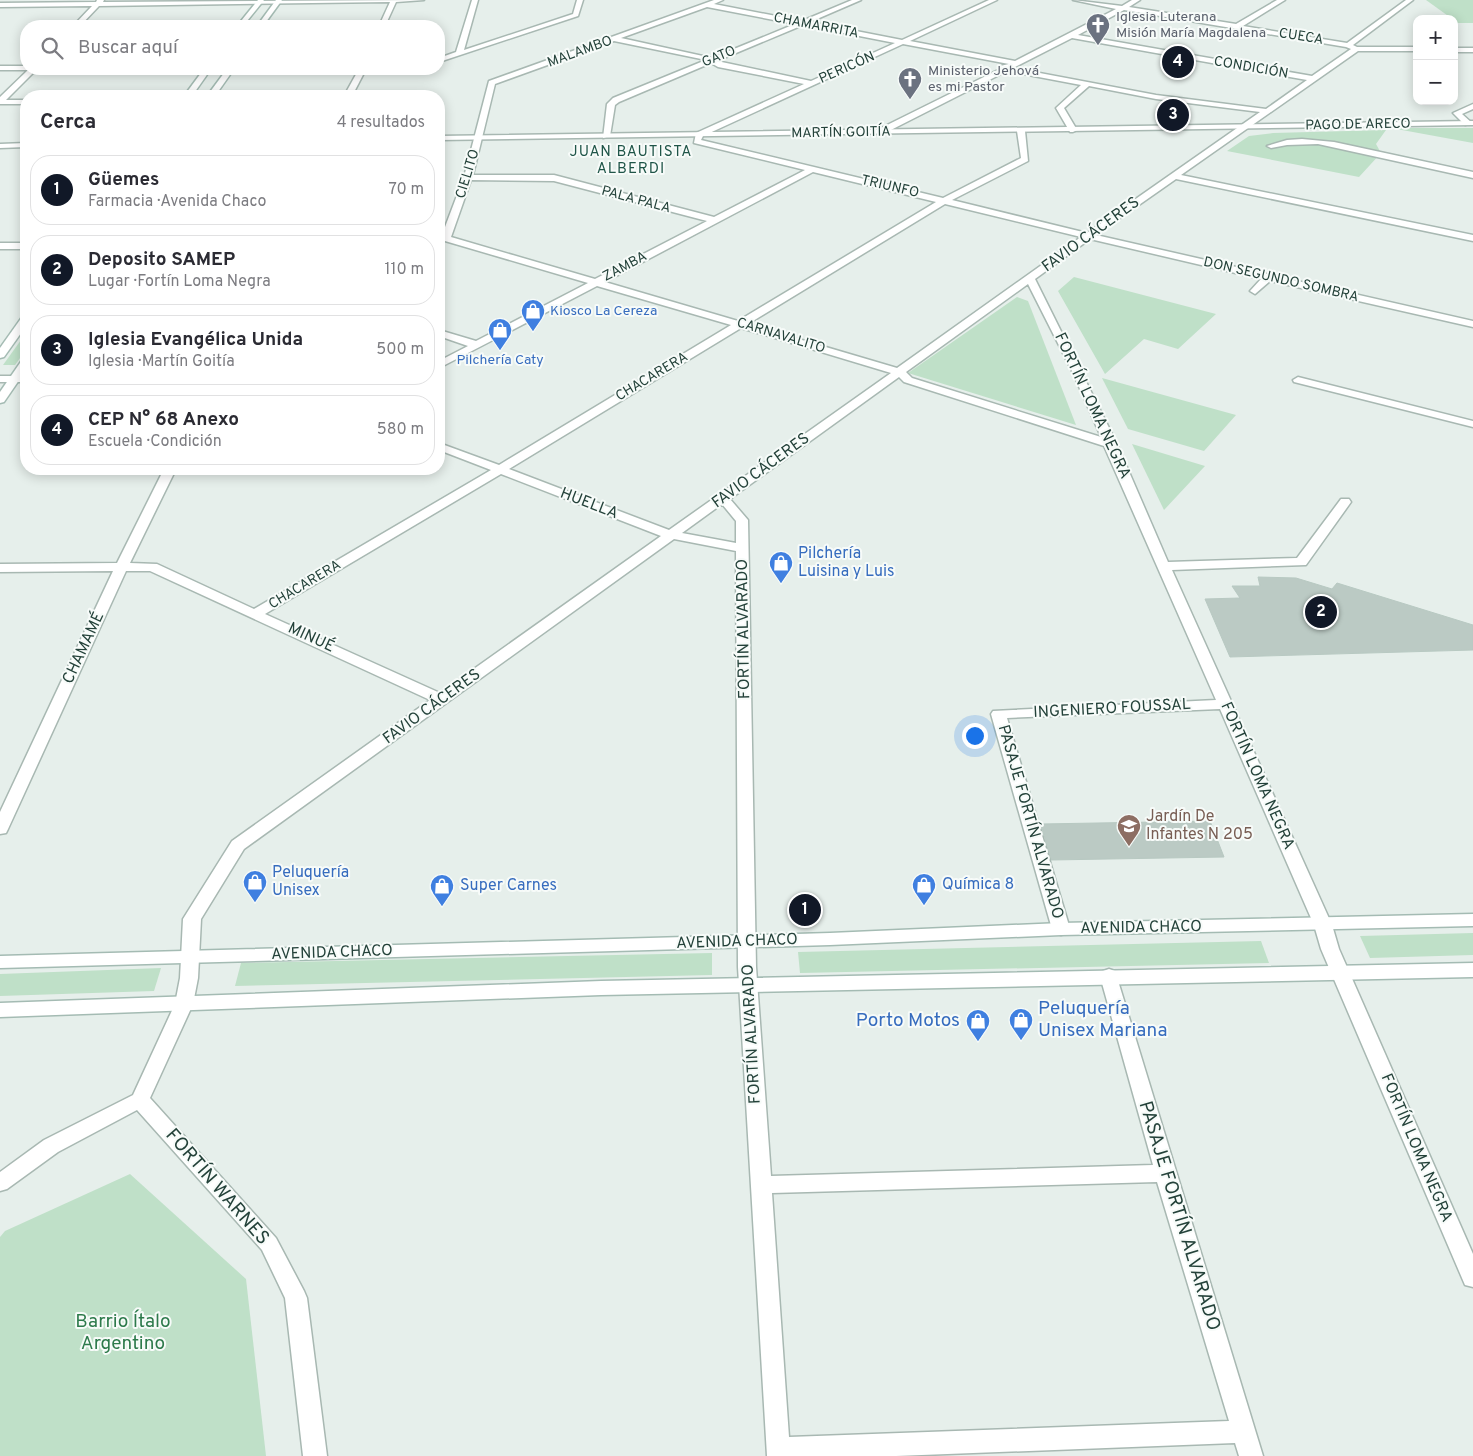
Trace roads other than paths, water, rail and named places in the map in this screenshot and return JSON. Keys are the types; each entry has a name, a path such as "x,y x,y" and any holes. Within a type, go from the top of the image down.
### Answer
{"street":[{"path":"385,20 394,0"},
{"path":"0,5 100,2 421,0"},
{"path":"459,53 475,0"},
{"path":"445,58 576,15 580,0"},
{"name":"MALAMBO","path":"479,138 492,83 720,0"},
{"name":"GATO","path":"606,136 611,104 616,100 858,0"},
{"name":"PERICÓN","path":"699,135 904,43 994,0"},
{"name":"CUECA","path":"1076,0 1348,45"},
{"path":"880,132 1003,68 1071,36 1137,0"},
{"path":"1236,27 1282,0"},
{"path":"1407,0 1348,45 1356,49 1413,50"},
{"path":"245,20 260,1"},
{"path":"264,20 278,1"},
{"path":"82,20 100,2"},
{"name":"CHAMARRITA","path":"707,5 1014,63"},
{"name":"CONDICIÓN","path":"1071,36 1314,79"},
{"path":"615,39 706,58 718,64 810,84"},
{"name":"FAVIO CÁCERES","path":"184,1004 189,978 188,956 192,919 238,845 1090,235 1356,49"},
{"path":"1458,50 1473,50"},
{"path":"0,68 20,68"},
{"path":"1003,68 1086,86 1267,111"},
{"path":"0,102 27,75"},
{"path":"192,90 203,75"},
{"path":"216,90 226,75"},
{"path":"351,90 359,75"},
{"path":"1073,130 1060,108 1086,86"},
{"path":"0,102 20,102"},
{"path":"1470,123 1457,113 1473,106"},
{"name":"PAGO DE ARECO","path":"1243,128 1470,123"},
{"name":"MARTÍN GOITÍA","path":"445,138 1243,128"},
{"name":"CHACARERA","path":"257,613 499,470 944,200 1026,158 1021,130"},
{"name":"TRIUNFO","path":"699,135 697,141 1090,235"},
{"name":"CIELITO","path":"445,233 468,177 479,138"},
{"path":"1270,146 1285,141 1307,141 1364,150 1397,160 1473,174"},
{"path":"0,146 20,146"},
{"name":"ZAMBA","path":"445,362 812,169"},
{"path":"1174,176 1473,238"},
{"name":"PALA PALA","path":"468,177 554,178 714,220"},
{"name":"DON SEGUNDO SOMBRA","path":"1090,235 1473,324"},
{"name":"CARNAVALITO","path":"445,239 598,281 900,372 908,380 1111,444"},
{"path":"0,246 20,246"},
{"name":"FORTÍN LOMA NEGRA","path":"1030,278 1111,444 1323,925 1340,973 1473,1278"},
{"path":"1255,291 1269,278"},
{"path":"0,355 20,327"},
{"path":"445,335 477,345"},
{"path":"0,379 20,379"},
{"path":"0,400 20,379"},
{"path":"1298,380 1473,424"},
{"name":"HUELLA","path":"445,448 671,535 743,548"},
{"name":"CHAMAMÉ","path":"0,829 122,566 167,475"},
{"name":"FORTÍN ALVARADO","path":"723,498 742,520 748,985 779,1453"},
{"path":"1164,566 1301,562 1346,502"},
{"name":"MINUÉ","path":"0,568 152,567 257,613 442,700"},
{"name":"INGENIERO FOUSSAL","path":"998,714 1226,704"},
{"name":"PASAJE FORTÍN ALVARADO","path":"998,714 1061,929"},
{"name":"AVENIDA CHACO","path":"0,962 748,941 1061,929 1323,925 1473,920"},
{"path":"0,1010 748,985 1110,976 1473,970"},
{"name":"PASAJE FORTÍN ALVARADO","path":"1110,976 1165,1173 1251,1456"},
{"path":"0,1183 51,1146 140,1100 184,1004"},
{"name":"FORTÍN WARNES","path":"140,1100 269,1244 296,1298 315,1456"},
{"path":"762,1185 1165,1173"},
{"path":"779,1453 1244,1432"}],"place":[{"name":"Iglesia Luterana Misión María Magdalena","path":"1098,46"},
{"name":"CEP N° 68 Anexo","path":"1178,62"},
{"name":"Ministerio Jehová es mi Pastor","path":"910,100"},
{"name":"Iglesia Evangélica Unida","path":"1173,115"},
{"name":"Kiosco La Cereza","path":"533,332"},
{"name":"Pilchería Caty","path":"500,351"},
{"name":"Pilchería Luisina y Luis","path":"781,584"},
{"name":"Deposito SAMEP","path":"1321,612"},
{"name":"Jardín De Infantes N 205","path":"1129,847"},
{"name":"Peluquería Unisex","path":"255,903"},
{"name":"Química 8","path":"924,906"},
{"name":"Super Carnes","path":"442,907"},
{"name":"Güemes","path":"805,910"},
{"name":"Peluquería Unisex Mariana","path":"1021,1041"},
{"name":"Porto Motos","path":"978,1042"}],"district":[{"name":"JUAN BAUTISTA ALBERDI","path":"631,160"}],"park label":[{"name":"Barrio Ítalo Argentino","path":"123,1333"}]}
